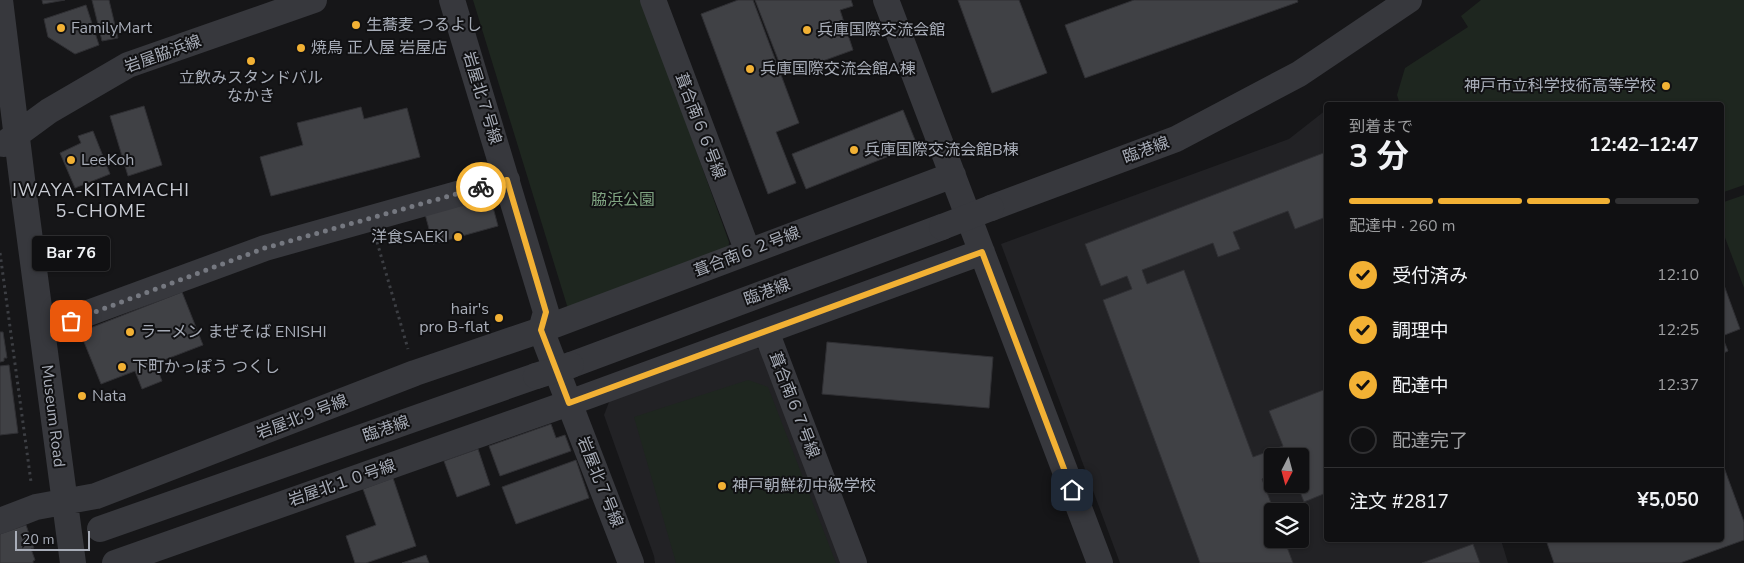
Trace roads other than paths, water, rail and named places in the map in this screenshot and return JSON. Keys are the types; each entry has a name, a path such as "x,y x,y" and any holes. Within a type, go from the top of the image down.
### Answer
{"street":[{"name":"Museum Road","path":"0,0 8,141 42,330 73,563"},
{"name":"岩屋脇浜線","path":"8,141 49,110 128,65 314,0"},
{"name":"岩屋北７号線","path":"452,0 546,312 541,330 627,562"},
{"name":"葺合南６６号線","path":"653,0 748,252"},
{"path":"886,0 1100,563"},
{"name":"臨港線","path":"100,529 571,365 1176,139 1299,74 1409,0"},
{"path":"0,103 8,141"},
{"name":"葺合南６２号線","path":"541,330 953,175"},
{"path":"42,330 265,248 507,180"},
{"name":"岩屋北１０号線","path":"115,563 569,403 982,252"},
{"name":"岩屋北９号線","path":"0,521 36,507 96,496 415,374 541,330"},
{"name":"葺合南６７号線","path":"766,331 854,563"}],"place":[{"name":"生蕎麦 つるよし","path":"356,25"},
{"name":"FamilyMart","path":"61,28"},
{"name":"兵庫国際交流会館","path":"807,30"},
{"name":"焼鳥 正人屋 岩屋店","path":"301,48"},
{"name":"立飲みスタンドバル なかき","path":"251,61"},
{"name":"兵庫国際交流会館A棟","path":"750,69"},
{"name":"神戸市立科学技術高等学校","path":"1666,86"},
{"name":"兵庫国際交流会館B棟","path":"854,150"},
{"name":"LeeKoh","path":"71,160"},
{"name":"洋食SAEKI","path":"458,237"},
{"name":"hair's pro B-flat","path":"499,318"},
{"name":"Bar 76","path":"71,321"},
{"name":"ラーメン まぜそば ENISHI","path":"130,332"},
{"name":"下町かっぽう つくし","path":"122,367"},
{"name":"Nata","path":"82,396"},
{"name":"神戸朝鮮初中級学校","path":"722,486"}],"district":[{"name":"IWAYA-KITAMACHI 5-CHOME","path":"101,200"}],"park label":[{"name":"脇浜公園","path":"623,200"}]}
